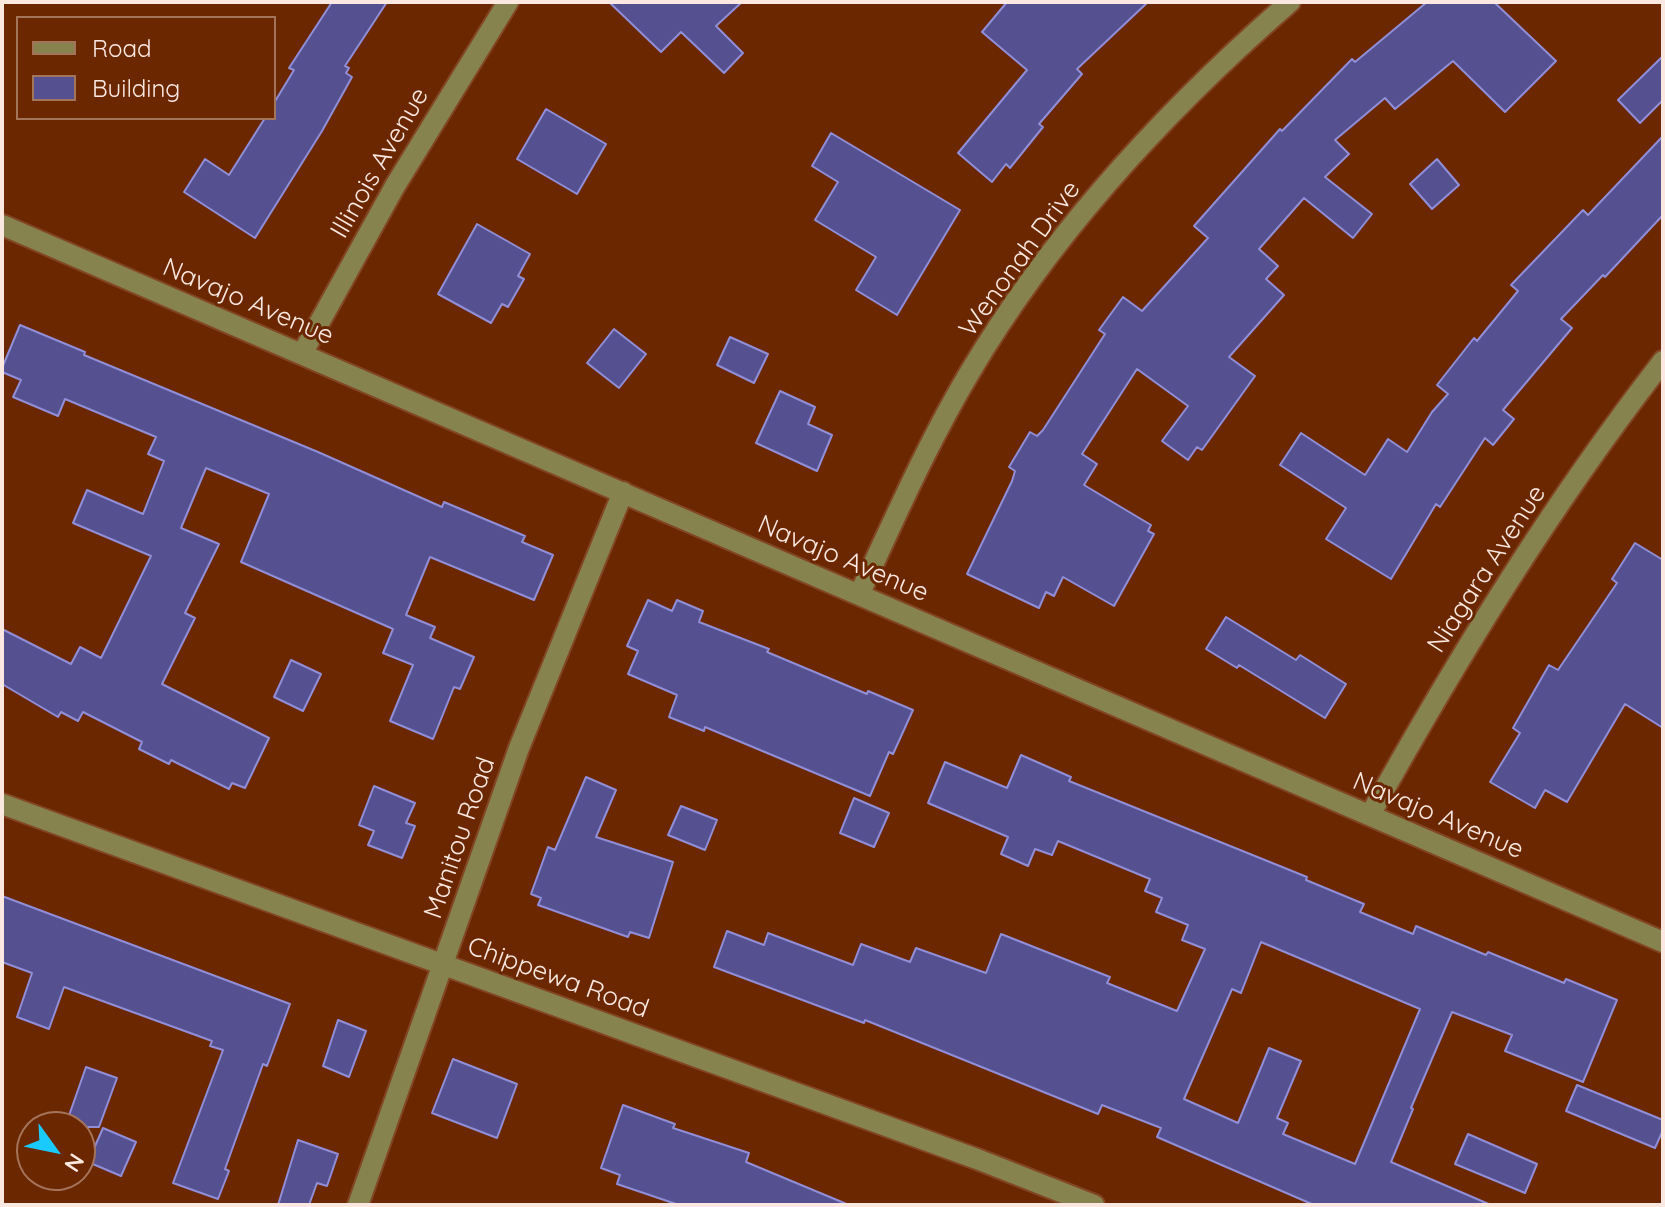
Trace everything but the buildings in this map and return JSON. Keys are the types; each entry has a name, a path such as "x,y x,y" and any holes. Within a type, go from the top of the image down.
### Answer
{"street":[{"name":"Illinois Avenue","path":"302,354 402,174 508,2"},
{"name":"Wenonah Drive","path":"859,595 944,417 984,349 1028,284 1132,157 1204,81 1290,2"},
{"name":"Navajo Avenue","path":"2,225 1663,942"},
{"name":"Niagara Avenue","path":"1370,815 1458,661 1524,554 1663,361"},
{"name":"Manitou Road","path":"358,1205 519,748 623,492"},
{"name":"Chippewa Road","path":"2,804 1094,1205"}]}
